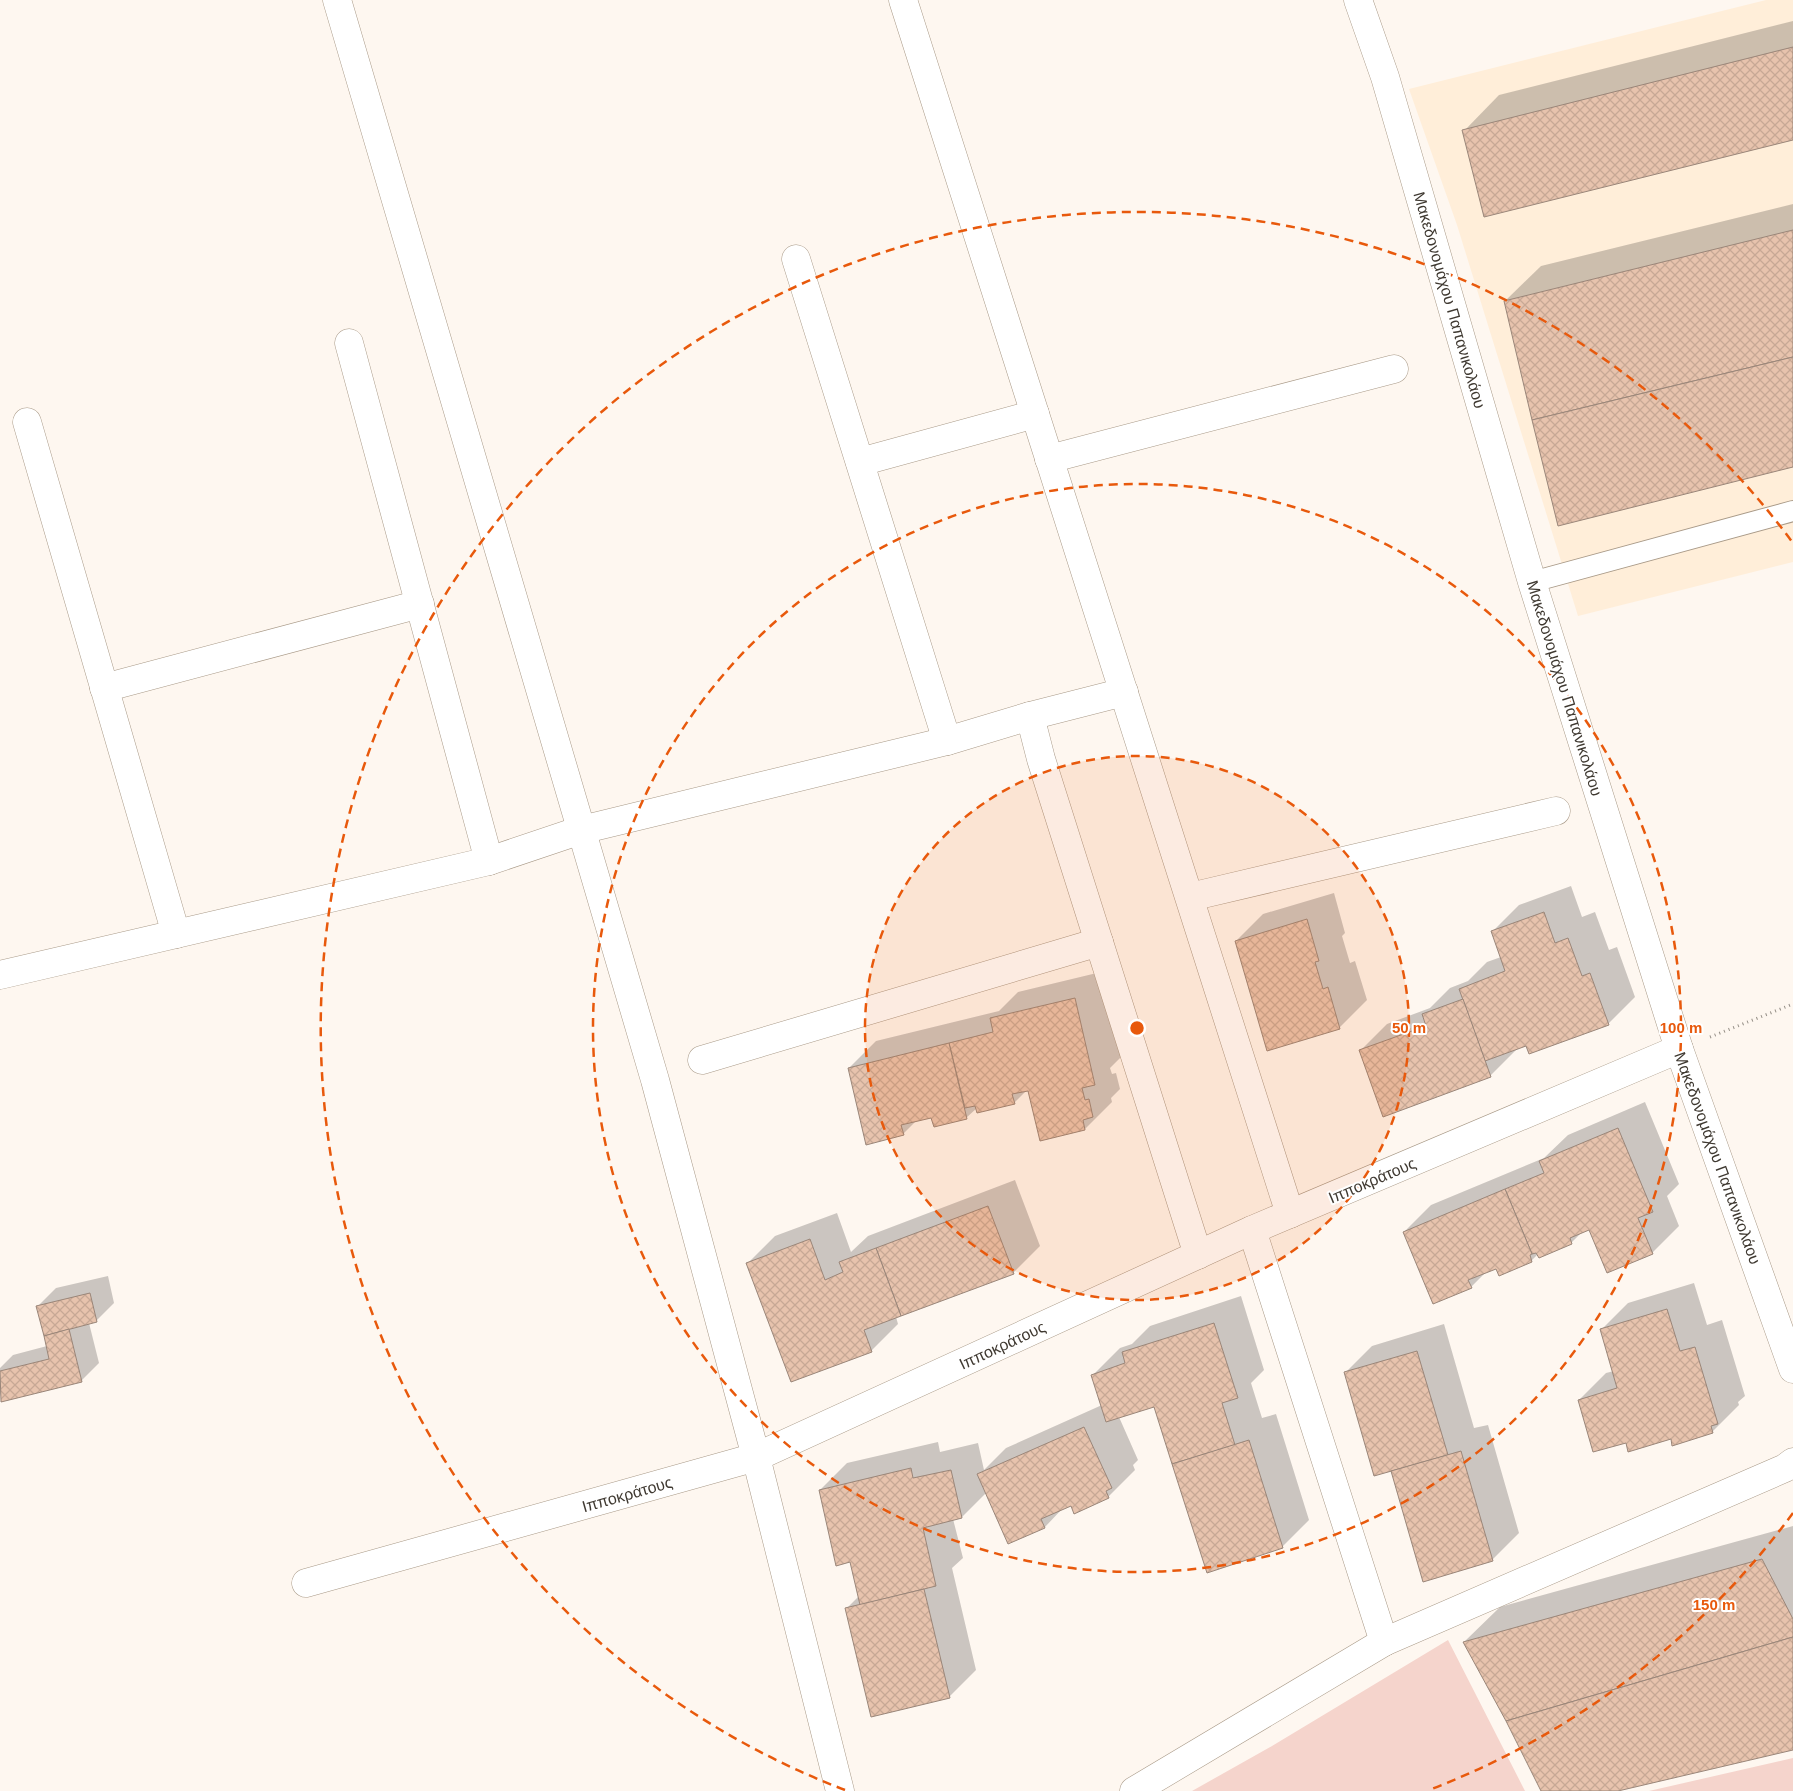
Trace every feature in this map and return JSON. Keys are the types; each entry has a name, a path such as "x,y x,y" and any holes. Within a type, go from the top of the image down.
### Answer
{"street":[{"path":"337,0 657,1089 756,1457 840,1791"},
{"path":"903,0 1290,1214"},
{"name":"Μακεδονομάχου Παπανικολάου","path":"1358,0 1385,77 1532,582 1679,1050 1793,1369"},
{"path":"796,259 947,741"},
{"path":"350,343 489,861"},
{"path":"1050,459 1394,369"},
{"path":"860,462 1035,414"},
{"path":"27,422 176,934"},
{"path":"104,688 420,604"},
{"path":"0,975 489,861 581,830 947,741 1030,716 1124,692"},
{"path":"1030,716 1041,759 1198,1255"},
{"path":"1190,897 1556,811"},
{"path":"702,1060 1099,942"},
{"name":"Ιπποκράτους","path":"306,1584 756,1457 1252,1230 1679,1050"},
{"path":"1252,1230 1384,1642"},
{"path":"1134,1791 1384,1642 1785,1468 1793,1462"}],"lane":[{"path":"1532,582 1793,511"}],"path":[{"path":"1679,1050 1793,1004"}],"shaded area":[{"path":"1766,0 1793,0 1793,562 1578,616 1457,225 1409,89"},
{"path":"1448,1640 1525,1791 1192,1791 1272,1746"},
{"path":"1793,1758 1793,1791 1649,1791"}],"building":[{"path":"1793,47 1793,140 1484,217 1462,130"},
{"path":"1793,230 1793,357 1532,420 1504,301"},
{"path":"1793,357 1793,467 1558,526 1532,420"},
{"path":"1544,912 1555,943 1568,938 1582,976 1590,973 1609,1025 1529,1054 1526,1046 1485,1061 1459,989 1505,971 1491,931"},
{"path":"1307,919 1319,961 1315,962 1323,989 1328,987 1340,1029 1267,1051 1235,941"},
{"path":"1075,998 1095,1085 1082,1088 1085,1100 1089,1099 1093,1117 1083,1120 1085,1130 1040,1141 1028,1091 1012,1094 1015,1104 977,1113 975,1106 965,1108 949,1043 993,1032 990,1018"},
{"path":"1463,999 1491,1077 1383,1117 1359,1050 1426,1026 1422,1014"},
{"path":"949,1043 967,1119 934,1127 931,1118 901,1125 904,1135 866,1145 848,1068"},
{"path":"1618,1128 1653,1212 1638,1218 1653,1254 1607,1273 1589,1230 1570,1238 1572,1244 1539,1258 1536,1253 1532,1254 1505,1189 1544,1173 1539,1161"},
{"path":"1505,1189 1532,1254 1530,1255 1532,1262 1499,1276 1496,1269 1468,1280 1472,1288 1433,1304 1403,1232"},
{"path":"988,1206 1014,1274 901,1316 876,1248"},
{"path":"810,1239 825,1280 843,1272 839,1262 876,1248 901,1316 864,1330 872,1352 791,1382 746,1263"},
{"path":"90,1293 97,1322 44,1336 36,1306"},
{"path":"1667,1309 1680,1351 1695,1347 1718,1424 1711,1426 1713,1433 1672,1446 1671,1439 1628,1452 1626,1443 1593,1452 1578,1400 1617,1388 1600,1329"},
{"path":"1214,1323 1238,1398 1222,1403 1235,1445 1172,1464 1154,1407 1106,1422 1091,1375 1125,1363 1122,1352"},
{"path":"69,1329 82,1382 1,1402 0,1371 49,1359 44,1336"},
{"path":"1417,1351 1448,1455 1374,1476 1344,1372"},
{"path":"1084,1427 1112,1488 1106,1491 1109,1498 1074,1514 1071,1506 1041,1519 1045,1528 1008,1544 977,1474"},
{"path":"1249,1440 1283,1548 1207,1573 1172,1464"},
{"path":"1461,1451 1493,1561 1423,1582 1391,1471"},
{"path":"911,1468 913,1478 951,1470 962,1518 923,1528 936,1586 860,1605 850,1562 836,1566 819,1490"},
{"path":"1762,1559 1793,1619 1793,1637 1506,1721 1463,1642"},
{"path":"924,1589 950,1698 871,1717 845,1608"},
{"path":"1793,1637 1793,1750 1618,1791 1541,1791 1506,1721"}]}
